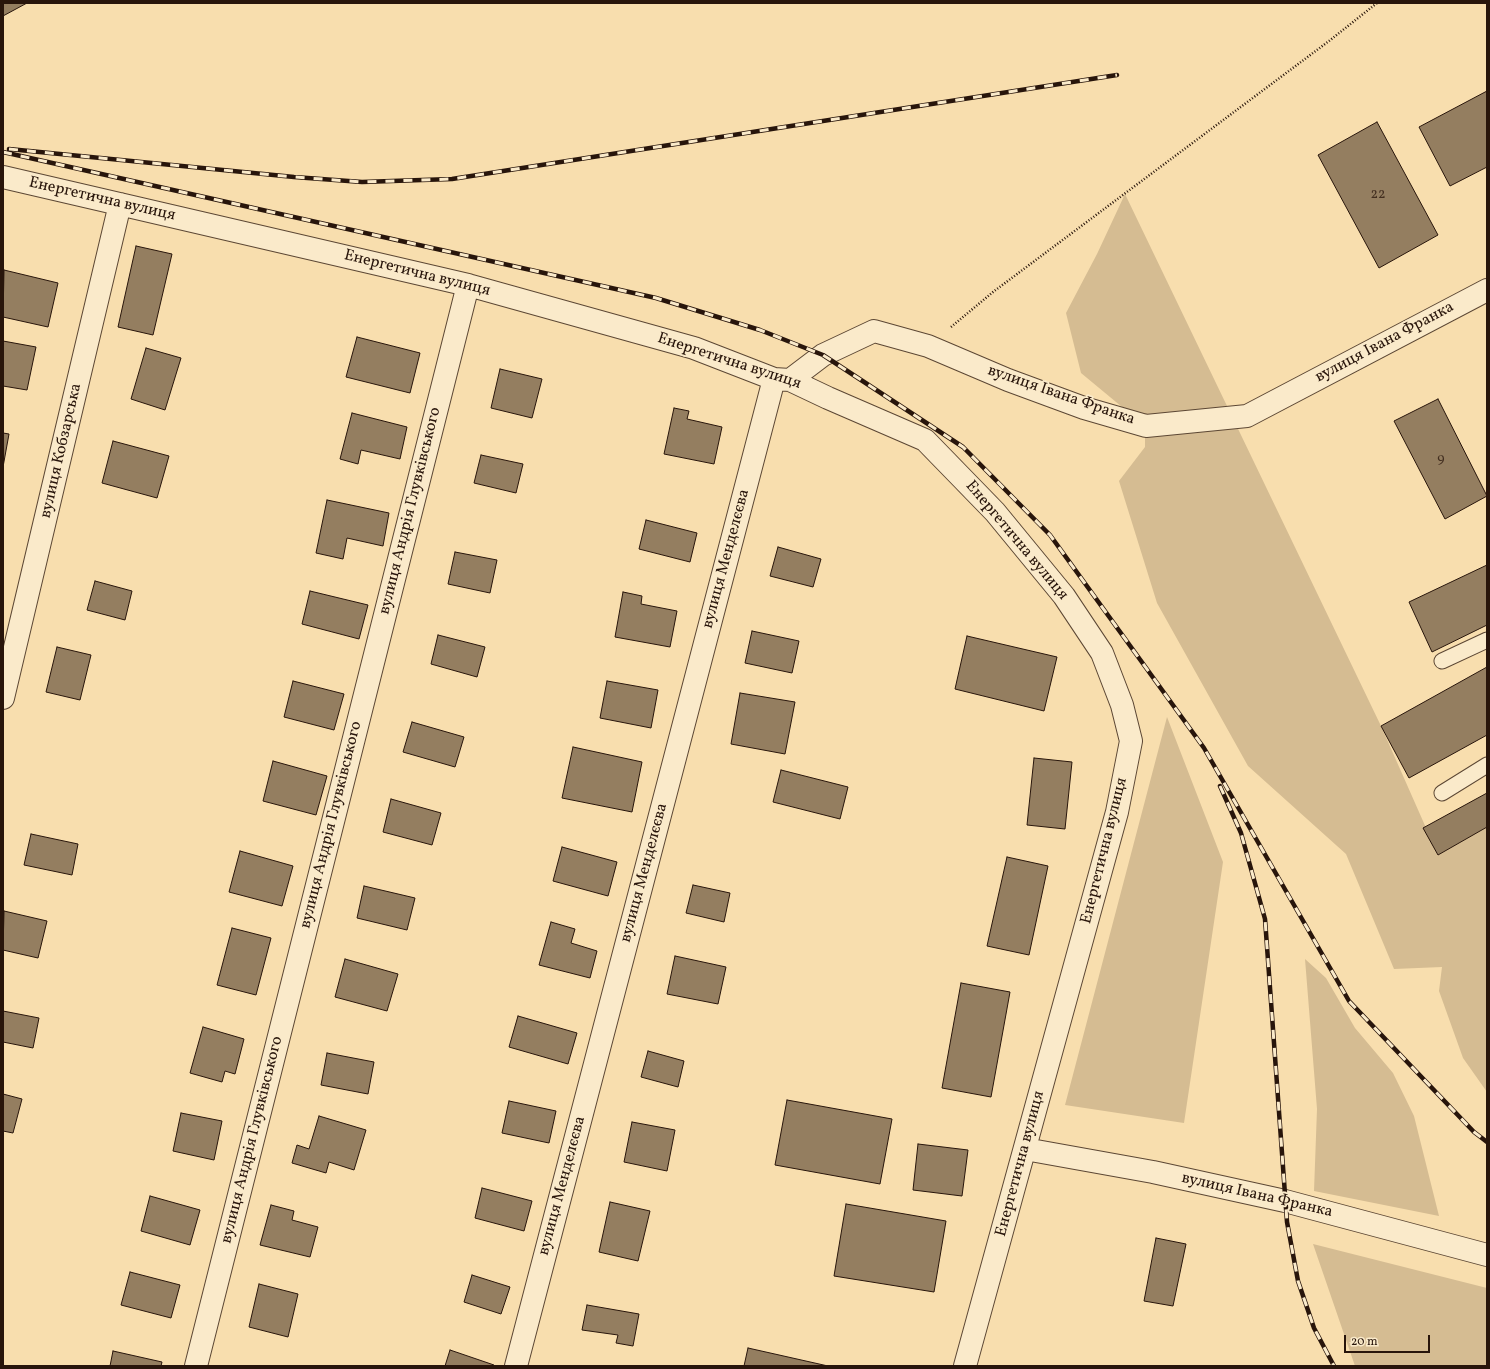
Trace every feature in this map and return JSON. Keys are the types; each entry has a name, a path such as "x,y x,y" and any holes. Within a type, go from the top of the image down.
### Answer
{"street":[{"name":"Енергетична вулиця","path":"3,177 468,285 694,348 828,398 925,440 995,512 1064,596 1102,653 1122,705 1131,741 1117,812 965,1366"},
{"name":"вулиця Кобзарська","path":"3,698 120,204"},
{"name":"вулиця Андрія Глувківського","path":"196,1366 468,285"},
{"name":"вулиця Івана Франка","path":"782,380 822,355 874,331 928,346 1008,380 1084,408 1146,426 1240,417 1247,416 1487,290"},
{"name":"вулиця Менделєєва","path":"516,1366 782,380"},
{"name":"вулиця Івана Франка","path":"1025,1149 1153,1172 1285,1201 1487,1254"}],"lane":[{"path":"1442,661 1487,640"},
{"path":"1442,793 1487,765"}],"path":[{"path":"928,346 993,292 1329,41 1377,3"}],"shaded area":[{"path":"1125,194 1381,726 1438,855 1487,827 1487,1092 1463,1058 1439,991 1442,967 1394,969 1346,854 1248,766 1157,603 1119,481 1145,447 1145,426 1081,373 1066,313 1097,254"},
{"path":"1167,717 1223,862 1184,1123 1065,1105"},
{"path":"1305,959 1326,978 1355,1028 1393,1073 1414,1116 1439,1216 1314,1191 1317,1109"},
{"path":"1313,1244 1487,1288 1487,1366 1355,1366"}],"building":[{"path":"3,3 27,3 3,16"},
{"path":"1487,91 1487,167 1450,186 1419,127"},
{"path":"1377,122 1438,235 1379,268 1318,155"},
{"path":"136,246 172,254 153,335 118,327"},
{"path":"4,270 58,283 48,327 3,317"},
{"path":"357,337 420,353 410,393 346,377"},
{"path":"3,341 36,347 27,390 3,386"},
{"path":"146,348 181,358 165,410 131,399"},
{"path":"500,369 542,379 532,418 491,408"},
{"path":"1438,399 1487,496 1445,519 1394,421"},
{"path":"674,408 689,411 687,419 722,427 714,464 664,454"},
{"path":"352,413 407,427 400,459 361,450 358,464 340,459"},
{"path":"3,433 9,434 3,467"},
{"path":"113,441 169,456 157,498 102,483"},
{"path":"481,455 523,464 516,493 474,483"},
{"path":"327,500 389,513 383,546 347,538 343,559 316,553"},
{"path":"646,520 697,533 690,562 639,549"},
{"path":"778,547 821,559 813,587 770,576"},
{"path":"455,552 497,560 490,593 448,584"},
{"path":"1487,565 1487,625 1432,652 1409,602"},
{"path":"95,581 132,591 125,620 87,610"},
{"path":"310,591 368,605 359,639 302,624"},
{"path":"623,592 642,596 641,604 677,611 670,647 615,637"},
{"path":"752,631 799,641 792,673 745,663"},
{"path":"438,635 485,647 477,677 431,664"},
{"path":"967,636 1057,657 1044,711 955,689"},
{"path":"57,647 91,655 80,700 46,692"},
{"path":"1487,667 1487,735 1409,778 1381,726"},
{"path":"293,681 344,694 334,730 284,717"},
{"path":"607,681 658,690 651,728 600,718"},
{"path":"740,693 795,702 785,754 731,744"},
{"path":"412,722 464,737 455,767 403,752"},
{"path":"573,747 642,762 632,812 562,798"},
{"path":"1034,758 1072,762 1065,829 1027,825"},
{"path":"273,761 327,776 316,815 263,801"},
{"path":"781,770 848,787 840,819 773,802"},
{"path":"1487,793 1487,827 1438,855 1423,828"},
{"path":"391,799 441,813 432,845 383,832"},
{"path":"31,834 78,844 72,875 24,865"},
{"path":"562,847 617,862 608,896 553,881"},
{"path":"240,851 293,866 282,906 229,892"},
{"path":"1007,857 1048,866 1029,955 987,946"},
{"path":"693,885 730,893 724,922 686,913"},
{"path":"364,886 415,898 407,930 357,918"},
{"path":"4,911 47,921 38,958 3,950"},
{"path":"551,922 575,929 571,943 597,951 590,978 539,965"},
{"path":"232,928 271,938 256,995 217,985"},
{"path":"675,956 726,967 718,1004 667,994"},
{"path":"345,959 398,974 387,1011 335,997"},
{"path":"961,983 1010,992 991,1097 942,1088"},
{"path":"3,1011 39,1018 33,1048 3,1042"},
{"path":"518,1016 577,1033 568,1064 509,1047"},
{"path":"203,1027 244,1039 235,1074 225,1071 222,1082 190,1073"},
{"path":"648,1051 684,1061 678,1087 641,1077"},
{"path":"327,1053 374,1062 368,1094 321,1085"},
{"path":"3,1094 22,1099 13,1133 3,1131"},
{"path":"787,1100 892,1119 880,1184 775,1165"},
{"path":"509,1101 556,1111 549,1143 502,1133"},
{"path":"181,1113 222,1121 214,1160 173,1151"},
{"path":"319,1116 366,1130 354,1170 329,1162 326,1173 292,1163 297,1145 309,1149"},
{"path":"632,1122 675,1130 667,1171 624,1162"},
{"path":"918,1144 968,1150 962,1196 913,1190"},
{"path":"482,1188 532,1201 524,1231 475,1218"},
{"path":"150,1196 200,1210 190,1245 141,1231"},
{"path":"610,1202 650,1211 638,1261 599,1252"},
{"path":"846,1204 946,1221 934,1292 834,1276"},
{"path":"271,1205 294,1211 292,1220 318,1227 310,1257 260,1245"},
{"path":"1156,1238 1186,1244 1173,1306 1144,1301"},
{"path":"130,1272 180,1285 171,1318 121,1305"},
{"path":"472,1275 510,1287 501,1314 464,1302"},
{"path":"259,1284 298,1294 288,1337 249,1327"},
{"path":"587,1305 639,1314 633,1346 616,1343 618,1335 582,1330"},
{"path":"748,1348 828,1366 744,1366"},
{"path":"450,1350 494,1365 445,1366"},
{"path":"113,1351 162,1362 161,1366 110,1366"}],"railway":[{"path":"9,149 294,177 362,182 452,179 1117,75"},
{"path":"3,152 656,298 760,330 823,355 963,447 1050,535 1204,748 1349,1001 1474,1132 1487,1142"},
{"path":"1220,786 1241,833 1265,919 1287,1222 1298,1281 1314,1328 1334,1366"}]}
